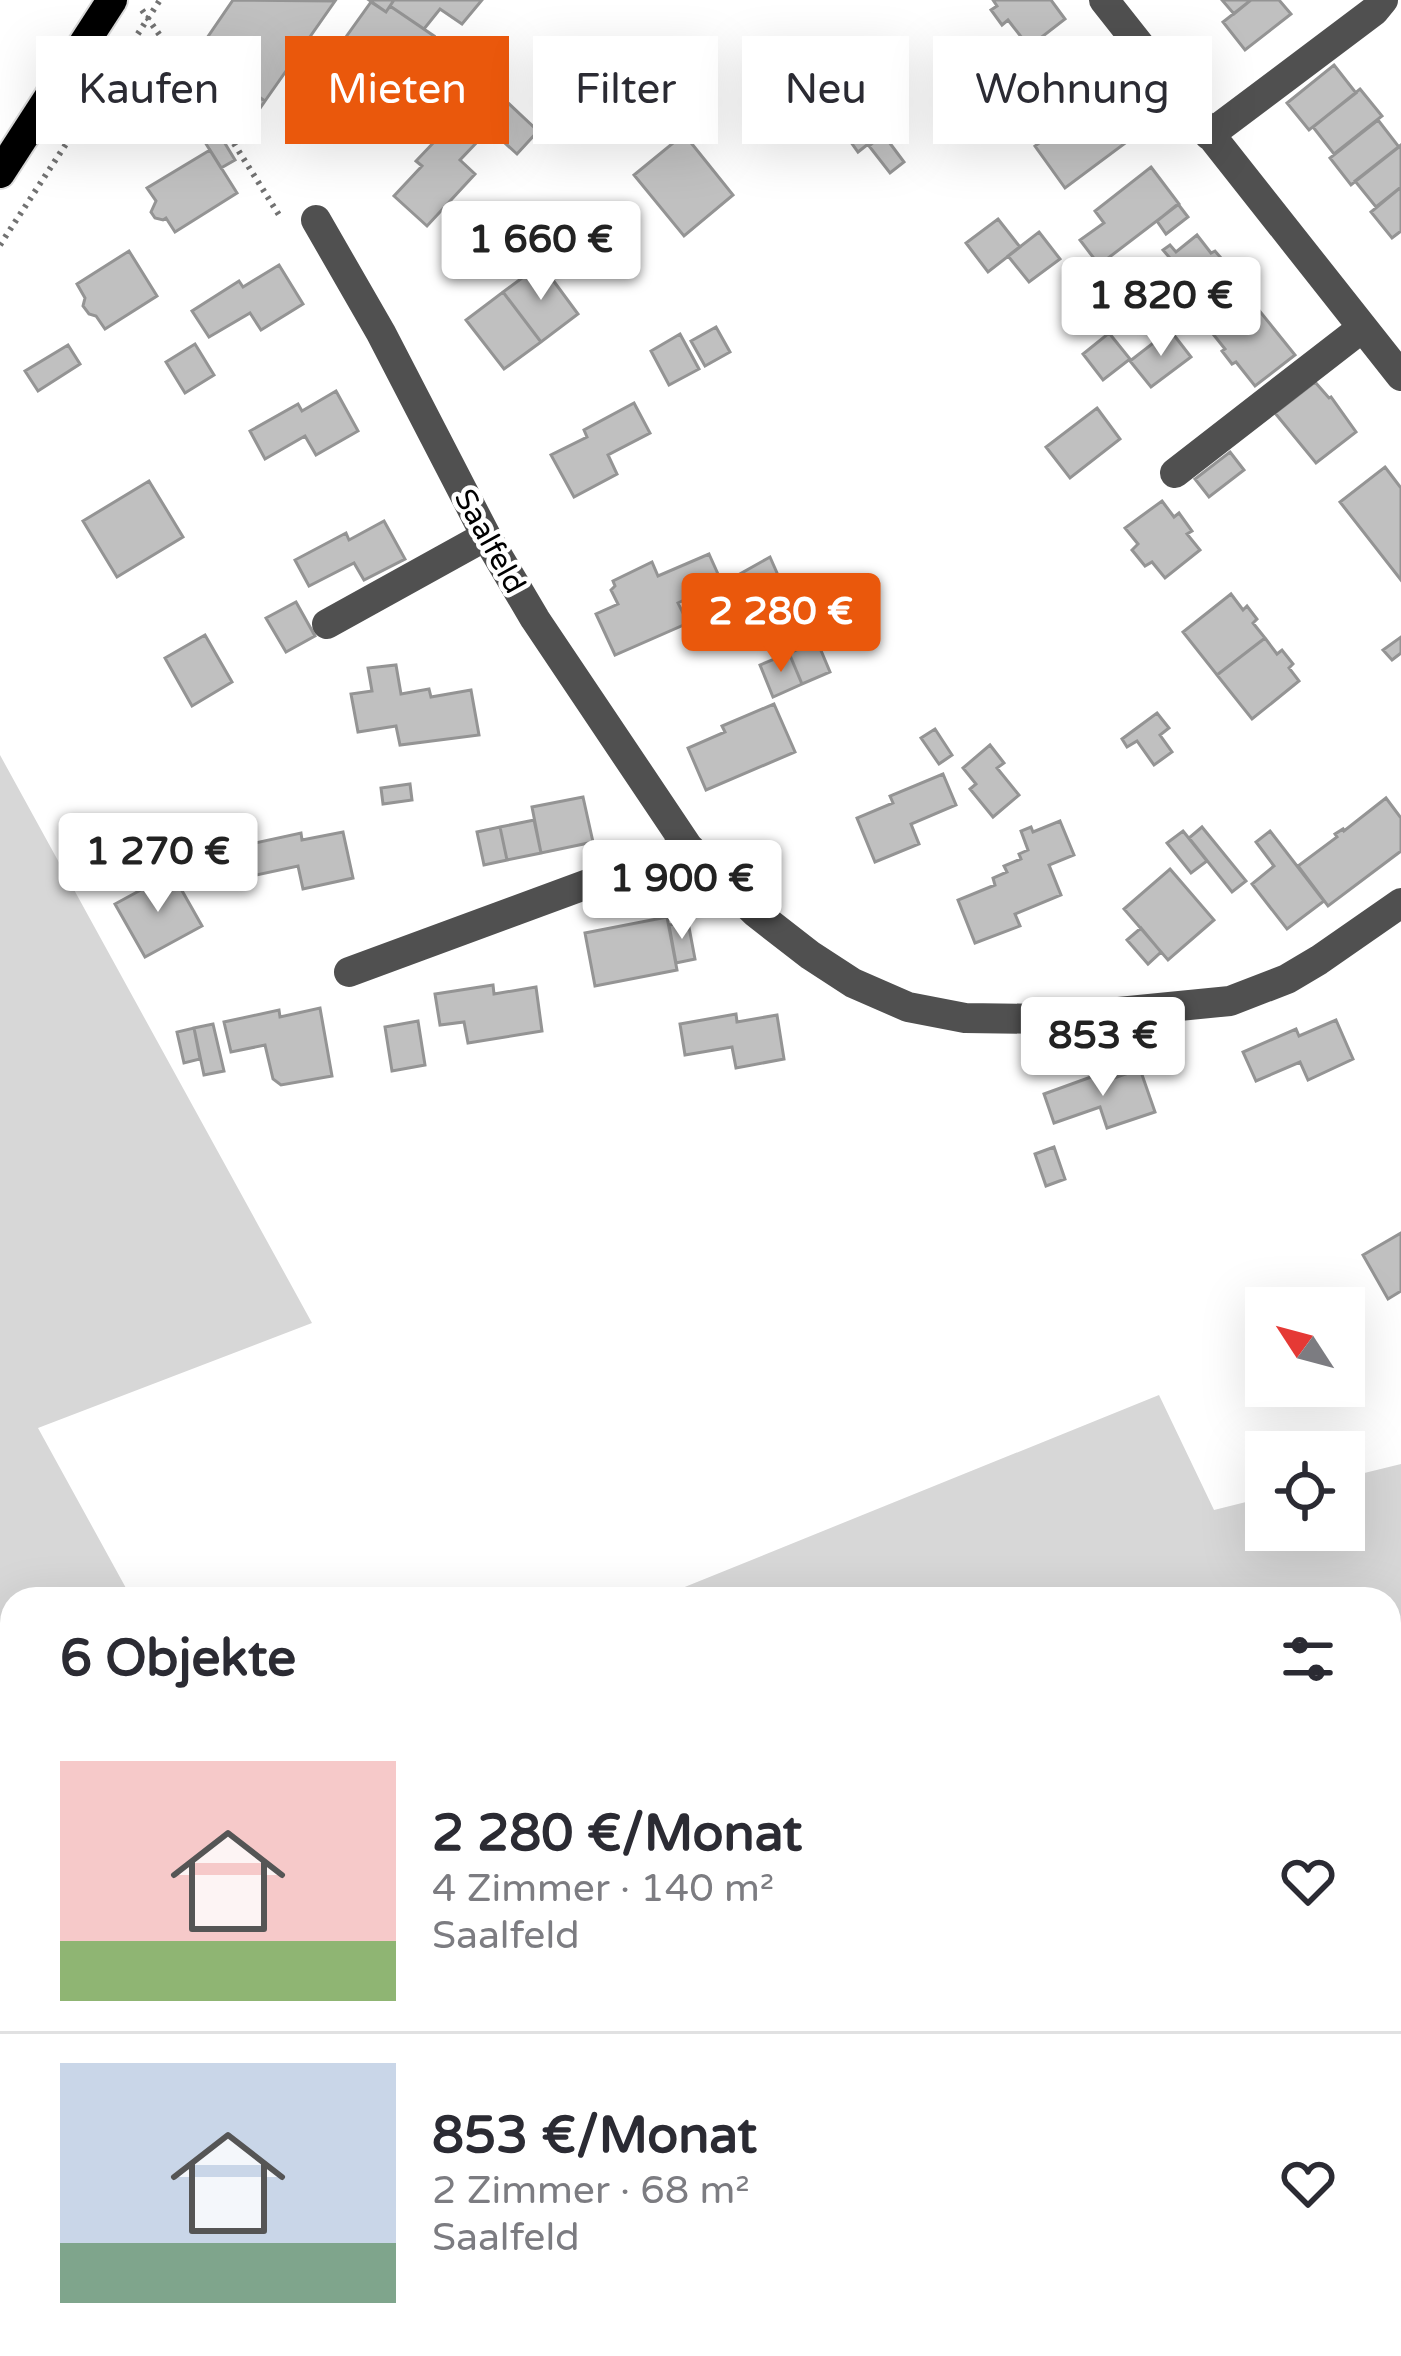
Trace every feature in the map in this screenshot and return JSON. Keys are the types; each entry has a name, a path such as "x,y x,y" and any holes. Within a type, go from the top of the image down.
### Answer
{"main road":[{"path":"0,173 112,0"}],"street":[{"path":"1104,0 1132,36"},
{"path":"1212,133 1383,0"},
{"path":"1212,139 1401,376"},
{"name":"Saalfeld","path":"316,220 535,619 688,847 756,913 854,983 908,1006 965,1018 1048,1019 1230,1000 1287,979 1401,903"},
{"path":"1175,473 1362,328"},
{"path":"327,624 486,536"},
{"path":"349,972 688,847"}],"path":[{"path":"133,0 279,215 316,220"},
{"path":"0,244 160,0"}],"shaded area":[{"path":"0,755 312,1323 38,1428 125,1587 0,1587"},
{"path":"1159,1395 1214,1510 1245,1502 1245,1551 1365,1551 1365,1473 1401,1464 1401,1587 685,1587"}],"building":[{"path":"233,0 335,1 310,36 285,36 285,72 265,101 261,98 261,36 208,36"},
{"path":"369,0 394,0 386,12"},
{"path":"394,0 482,0 462,24 440,9 424,29 390,6"},
{"path":"993,0 1051,0 1065,19 1043,36 1020,36 1008,20 1002,25 991,10 997,6"},
{"path":"1222,0 1251,0 1234,14"},
{"path":"1251,0 1279,0 1291,14 1245,50 1223,22"},
{"path":"371,2 386,12 390,6 434,36 347,36"},
{"path":"1334,65 1356,93 1309,130 1287,103"},
{"path":"1360,89 1382,116 1334,154 1313,127"},
{"path":"509,104 533,126 533,136 517,154 506,144"},
{"path":"1378,120 1399,147 1351,185 1330,158"},
{"path":"206,144 225,144 235,160 221,168"},
{"path":"432,144 475,144 460,160 475,174 427,226 394,196 422,166 416,161"},
{"path":"672,144 692,144 733,195 684,236 634,175"},
{"path":"890,144 904,162 890,173 869,146"},
{"path":"1038,144 1124,144 1065,188"},
{"path":"1401,145 1401,187 1376,207 1355,181"},
{"path":"210,150 237,193 175,232 166,218 155,218 151,212 156,201 147,188"},
{"path":"1151,167 1179,204 1099,265 1080,240 1104,223 1095,211"},
{"path":"1401,187 1401,231 1392,238 1371,212"},
{"path":"1178,204 1188,217 1166,234 1157,221"},
{"path":"581,212 592,225 567,246 556,232"},
{"path":"998,219 1020,247 988,272 966,243"},
{"path":"1039,232 1060,259 1029,282 1008,256"},
{"path":"1197,235 1227,265 1191,293 1165,260 1169,257 1163,250 1170,245 1176,252"},
{"path":"129,251 157,296 105,329 83,306 85,298 77,284"},
{"path":"541,264 578,314 541,342 503,292"},
{"path":"279,265 303,304 261,330 250,313 209,337 192,311 239,281 243,287"},
{"path":"1178,276 1189,291 1156,316 1145,301"},
{"path":"503,292 541,342 504,369 466,320"},
{"path":"1245,293 1295,355 1255,386 1236,362 1232,364 1205,324"},
{"path":"716,327 730,352 705,366 691,341"},
{"path":"1170,330 1191,357 1151,387 1130,361"},
{"path":"1109,333 1130,359 1103,380 1083,354"},
{"path":"680,334 699,369 669,385 651,351"},
{"path":"195,344 214,375 185,393 166,362"},
{"path":"68,345 80,364 38,391 25,371"},
{"path":"1315,382 1356,432 1316,463 1275,413"},
{"path":"336,391 358,431 316,455 305,436 265,459 250,431 298,404 302,411"},
{"path":"634,403 650,433 608,455 617,474 574,497 551,455 587,437 584,430"},
{"path":"1097,408 1120,439 1070,478 1046,447"},
{"path":"1230,452 1244,470 1209,497 1195,479"},
{"path":"1385,467 1401,488 1401,580 1340,502"},
{"path":"149,481 183,537 117,577 83,521"},
{"path":"1162,501 1174,517 1179,513 1200,550 1165,578 1152,562 1145,566 1132,550 1138,544 1125,528"},
{"path":"384,521 405,559 364,580 354,563 309,586 295,560 346,533 349,540"},
{"path":"709,554 722,583 678,603 688,623 615,655 596,614 618,604 611,590 613,581 652,562 658,576"},
{"path":"770,557 792,607 764,627 740,574"},
{"path":"1231,594 1243,610 1247,606 1265,638 1217,675 1183,632"},
{"path":"296,602 315,636 286,652 266,618"},
{"path":"205,635 232,682 192,706 165,658"},
{"path":"1401,637 1401,653 1392,660 1383,650"},
{"path":"1265,638 1277,654 1282,650 1299,681 1252,719 1217,675"},
{"path":"817,641 830,672 802,684 789,653"},
{"path":"789,653 802,684 773,697 760,665"},
{"path":"396,665 401,694 429,689 431,697 471,690 479,735 400,745 396,726 358,732 351,694 372,691 368,668"},
{"path":"774,704 795,752 706,790 688,748 725,732 722,726"},
{"path":"1157,713 1169,728 1160,735 1172,752 1154,765 1137,741 1127,747 1122,739"},
{"path":"935,729 952,755 939,764 921,738"},
{"path":"990,745 1004,763 997,768 1019,795 993,817 970,789 976,784 963,768"},
{"path":"943,774 956,805 911,824 919,844 875,862 857,818 893,803 890,796"},
{"path":"410,784 412,800 383,804 381,788"},
{"path":"583,797 593,842 541,853 532,807"},
{"path":"1386,798 1401,818 1401,851 1328,906 1298,866"},
{"path":"534,820 541,853 507,860 500,827"},
{"path":"1060,821 1074,855 1049,865 1061,895 1015,914 1020,926 975,943 958,900 995,885 993,878 1007,872 1004,866 1021,859 1019,854 1028,850 1021,831 1031,827 1033,832"},
{"path":"500,827 507,860 484,865 477,832"},
{"path":"1202,827 1246,881 1232,892 1189,838"},
{"path":"1183,831 1207,861 1191,873 1167,843"},
{"path":"1270,831 1324,901 1287,929 1252,884 1274,866 1256,842"},
{"path":"343,832 353,878 303,889 298,866 252,876 246,845 301,833 302,840"},
{"path":"224,841 245,879 231,887 210,848"},
{"path":"1170,869 1214,920 1168,960 1124,909"},
{"path":"172,873 202,926 145,957 115,904"},
{"path":"667,917 677,970 595,986 585,933"},
{"path":"688,922 695,959 676,963 669,925"},
{"path":"1141,928 1161,952 1148,964 1127,940"},
{"path":"493,985 494,994 536,987 542,1031 468,1043 464,1022 440,1025 435,994"},
{"path":"320,1008 332,1076 281,1085 273,1079 265,1045 231,1052 224,1022 279,1010 280,1017"},
{"path":"736,1014 737,1022 777,1015 784,1059 736,1068 732,1047 685,1055 680,1024"},
{"path":"1336,1020 1353,1059 1308,1080 1300,1062 1256,1081 1243,1052 1296,1029 1299,1036"},
{"path":"418,1021 425,1065 392,1071 385,1027"},
{"path":"213,1024 224,1071 204,1075 194,1028"},
{"path":"194,1028 200,1059 184,1063 177,1032"},
{"path":"1140,1069 1155,1112 1107,1128 1100,1107 1054,1123 1044,1094 1102,1073 1105,1081"},
{"path":"1054,1147 1065,1179 1046,1186 1035,1154"},
{"path":"1401,1233 1401,1291 1388,1299 1363,1255"}]}
